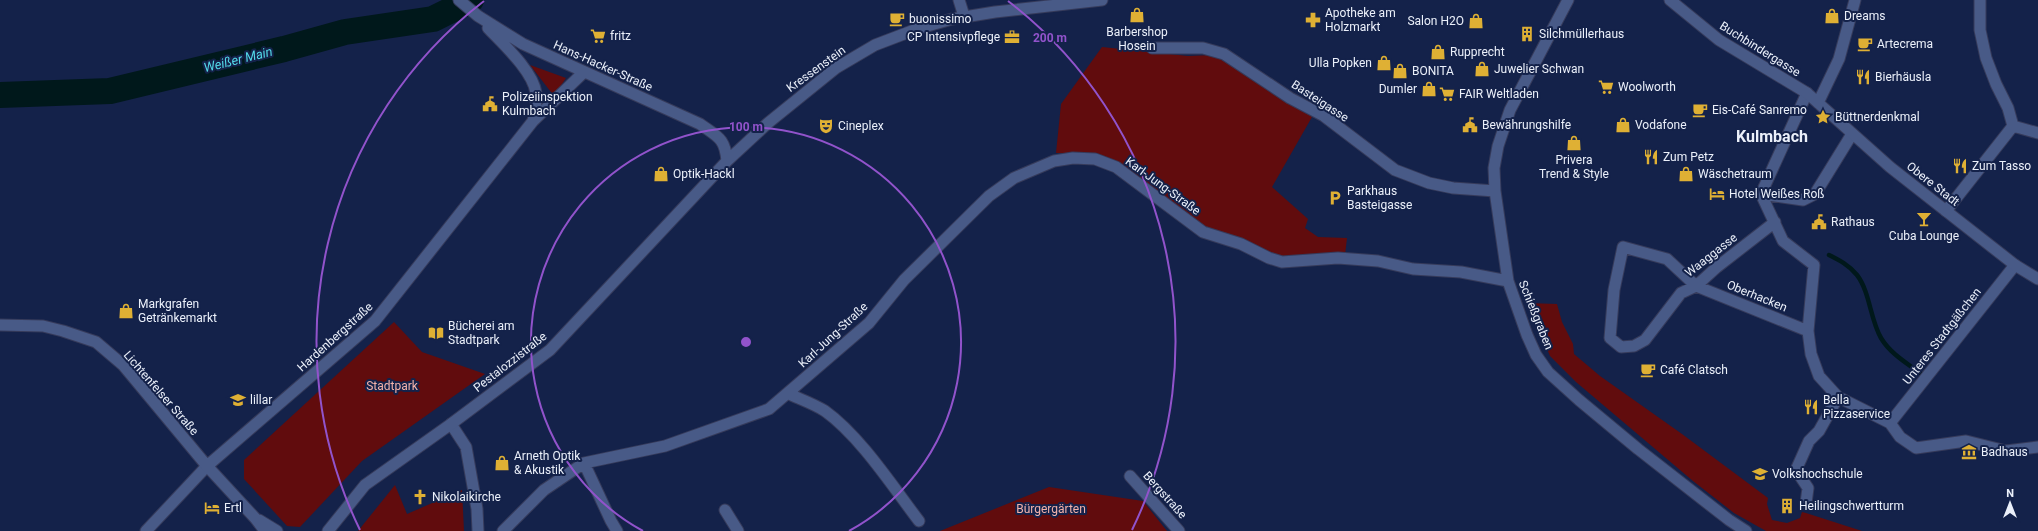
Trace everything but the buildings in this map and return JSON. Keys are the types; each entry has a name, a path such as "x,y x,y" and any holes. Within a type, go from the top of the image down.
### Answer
{"street":[{"name":"Hans-Hacker-Straße","path":"459,0 478,16 523,44 700,124 718,136 726,146 726,161"},
{"path":"959,0 964,16"},
{"name":"Kressenstein","path":"726,161 768,123 836,68 875,45 917,29 964,16 1102,0"},
{"name":"Schießgraben","path":"1568,0 1510,110 1495,160 1495,191 1508,281 1527,335 1536,355 1548,372 1638,449 1729,520 1746,531"},
{"name":"Buchbindergasse","path":"1670,0 1718,40 1807,94 1818,103"},
{"path":"1818,103 1839,59 1855,0"},
{"path":"1980,0 1980,30 1986,58 1996,84 2008,108 2013,126"},
{"path":"478,16 529,76 536,91 533,120"},
{"name":"Basteigasse","path":"1152,48 1203,48 1224,54 1290,98 1324,116 1395,170 1429,183 1453,188 1495,191"},
{"name":"Hardenbergstraße","path":"146,531 207,466 375,321 533,120 584,72"},
{"path":"1761,194 1807,94"},
{"name":"Obere Stadt","path":"1818,103 1852,134 1946,212 2015,265 2038,279"},
{"path":"2013,126 2038,133"},
{"path":"1946,212 2013,126"},
{"path":"1761,194 1803,200 1815,194 1852,134"},
{"name":"Karl-Jung-Straße","path":"503,531 544,490 584,463 665,446 769,409 869,322 904,280 951,232 995,192 1014,178 1033,169 1054,162 1073,158 1095,159 1116,167 1203,232 1241,244 1269,258 1282,262 1338,258 1371,260 1413,269 1461,272 1508,281"},
{"name":"Pestalozzistraße","path":"328,531 365,485 452,424 550,350 726,161"},
{"path":"1761,194 1783,241 1814,265 1808,331 1811,354 1819,376 1838,397 1890,424 1900,437 1916,448 1966,441 2006,451 2038,447"},
{"name":"Waaggasse","path":"1696,286 1667,259 1623,247 1614,290 1610,338 1620,347 1634,346 1645,340 1681,293 1696,286 1716,266 1775,222"},
{"name":"Unteres Stadtgäßchen","path":"1890,424 2015,265"},
{"name":"Oberhacken","path":"1696,286 1808,331"},
{"name":"Lichtenfelser Straße","path":"0,325 43,326 96,342 123,365 207,466 265,531"},
{"path":"788,394 824,411 838,422 858,442 919,521"},
{"path":"1806,503 1808,488 1796,470 1809,441 1819,431 1838,397"},
{"path":"452,424 466,447 477,509 478,531"},
{"path":"584,463 617,531"},
{"name":"Bergstraße","path":"1130,476 1179,531"},
{"path":"725,510 738,531"},
{"name":"Lichtenfelser Straße","path":"255,518 277,531"}],"green space":[{"path":"1102,47 1188,56 1213,55 1293,100 1312,117 1272,187 1308,219 1305,228 1318,237 1347,238 1345,255 1281,258 1205,229 1098,154 1056,153 1061,104"},
{"path":"530,65 566,78 554,96"},
{"path":"1527,303 1557,304 1562,322 1573,344 1574,354 1600,376 1682,434 1768,498 1767,504 1772,520 1787,523 1800,518 1802,512 1862,531 1766,531 1734,513 1693,481 1576,382 1550,356"},
{"name":"Stadtpark","path":"394,322 422,352 485,374 362,461 300,527 287,526 244,479 244,460"},
{"path":"395,485 407,514 462,490 464,531 358,531"},
{"name":"Bürgergärten","path":"1049,487 1143,501 1167,531 940,531"}],"waterway":[{"name":"Weißer Main","path":"0,95 110,91 284,49 345,32 433,19 471,0"},
{"path":"1829,255 1854,271 1865,289 1874,323 1881,338 1893,353 1920,373"}],"place":[{"name":"Barbershop Hosein","path":"1137,15"},
{"name":"Dreams","path":"1832,16"},
{"name":"buonissimo","path":"897,19"},
{"name":"Apotheke am Holzmarkt","path":"1313,20"},
{"name":"Salon H2O","path":"1476,21"},
{"name":"Silchmüllerhaus","path":"1527,34"},
{"name":"fritz","path":"598,36"},
{"name":"CP Intensivpflege","path":"1012,37"},
{"name":"Artecrema","path":"1865,44"},
{"name":"Rupprecht","path":"1438,52"},
{"name":"Ulla Popken","path":"1384,63"},
{"name":"Juwelier Schwan","path":"1482,69"},
{"name":"BONITA","path":"1400,71"},
{"name":"Bierhäusla","path":"1863,77"},
{"name":"Woolworth","path":"1606,87"},
{"name":"Dumler","path":"1429,89"},
{"name":"FAIR Weltladen","path":"1447,94"},
{"name":"Polizeiinspektion Kulmbach","path":"490,104"},
{"name":"Eis-Café Sanremo","path":"1700,110"},
{"name":"Büttnerdenkmal","path":"1823,117"},
{"name":"Bewährungshilfe","path":"1470,125"},
{"name":"Vodafone","path":"1623,125"},
{"name":"Cineplex","path":"826,126"},
{"name":"Privera Trend & Style","path":"1574,143"},
{"name":"Zum Petz","path":"1651,157"},
{"name":"Zum Tasso","path":"1960,166"},
{"name":"Optik-Hackl","path":"661,174"},
{"name":"Wäschetraum","path":"1686,174"},
{"name":"Hotel Weißes Roß","path":"1717,194"},
{"name":"Parkhaus Basteigasse","path":"1335,198"},
{"name":"Cuba Lounge","path":"1924,219"},
{"name":"Rathaus","path":"1819,222"},
{"name":"Markgrafen Getränkemarkt","path":"126,311"},
{"name":"Bücherei am Stadtpark","path":"436,333"},
{"name":"Café Clatsch","path":"1648,370"},
{"name":"lillar","path":"238,400"},
{"name":"Bella Pizzaservice","path":"1811,407"},
{"name":"Badhaus","path":"1969,452"},
{"name":"Arneth Optik & Akustik","path":"502,463"},
{"name":"Volkshochschule","path":"1760,474"},
{"name":"Nikolaikirche","path":"420,497"},
{"name":"Heilingschwertturm","path":"1787,506"},
{"name":"Ertl","path":"212,508"}],"district":[{"name":"Kulmbach","path":"1772,136"}]}
